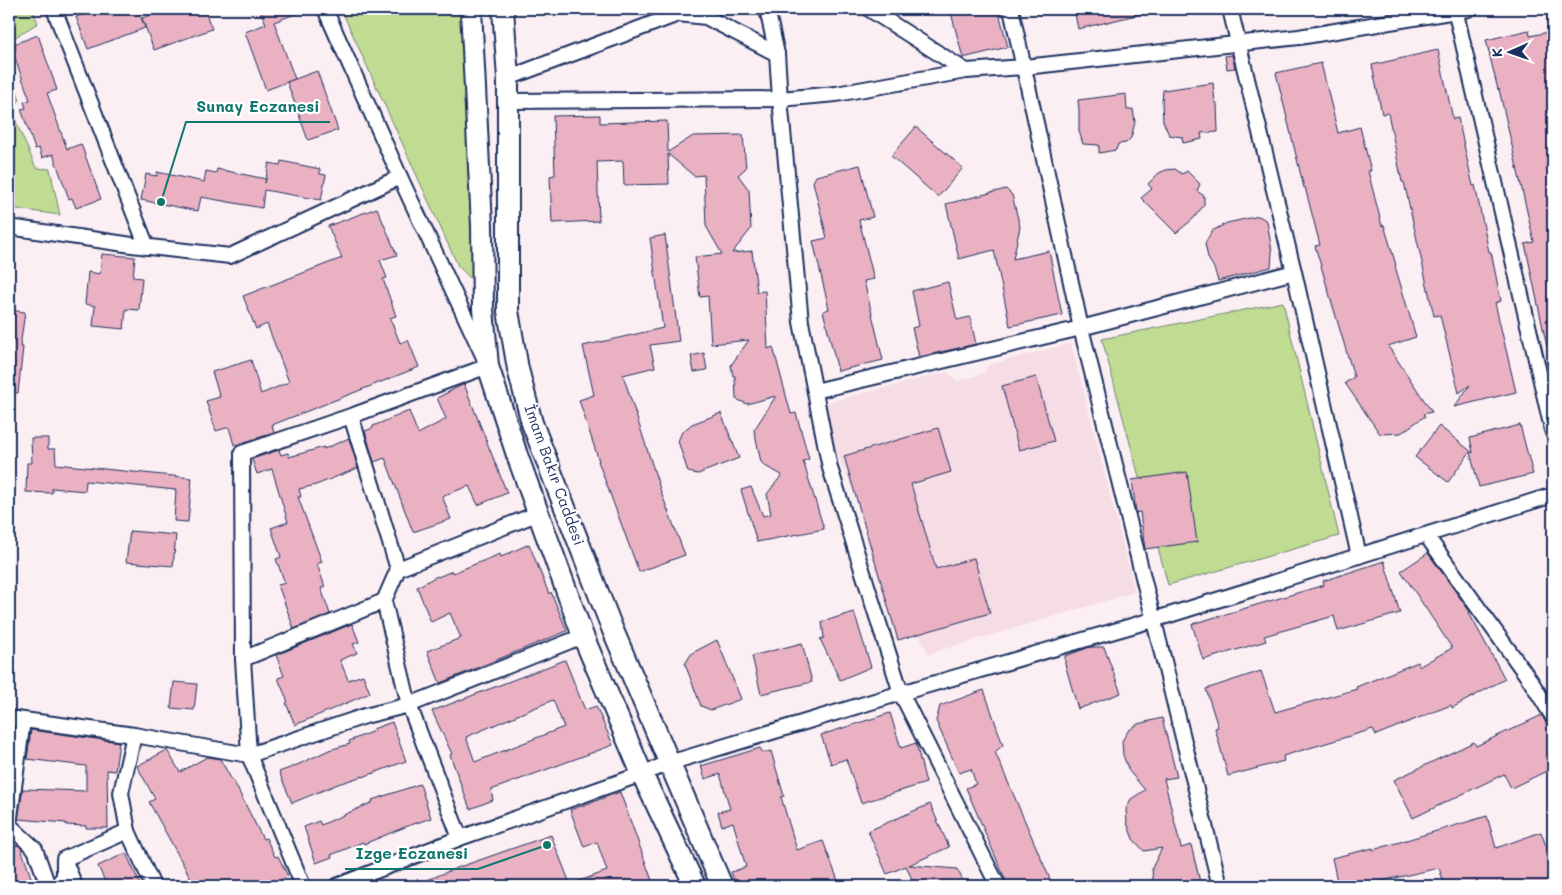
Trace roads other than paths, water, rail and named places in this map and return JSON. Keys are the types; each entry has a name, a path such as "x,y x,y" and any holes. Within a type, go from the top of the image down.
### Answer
{"main road":[{"path":"471,9 482,226 483,309 488,366 517,455 583,636 642,774 695,886"},
{"name":"İmam Bakır Caddesi","path":"503,9 509,101 508,311 518,369 532,423 612,628 722,886"}],"street":[{"path":"54,9 147,247"},
{"path":"303,886 249,755 243,659 242,453 488,366 400,178 325,9"},
{"path":"766,9 777,54 802,322 830,468 901,693 998,886"},
{"path":"869,9 966,71"},
{"path":"1011,9 1080,328 1220,886"},
{"path":"1230,9 1294,272 1359,556"},
{"path":"509,101 780,99 836,94 966,71 1025,67 1299,37 1459,10 1553,433"},
{"path":"508,78 678,14 706,17 777,54"},
{"path":"9,227 147,247 230,256 400,178"},
{"path":"815,391 1080,328 1294,272"},
{"path":"350,416 398,570 384,601 408,705 460,838"},
{"path":"337,886 460,838 669,763 1152,620 1553,495"},
{"path":"398,570 539,513"},
{"path":"1426,535 1530,680 1553,717"},
{"path":"243,659 384,601"},
{"path":"48,886 35,849 9,825 16,719 134,735 249,755 365,716 408,705 583,636"},
{"path":"134,735 121,793 128,832 153,886"},
{"path":"64,859 128,832"},
{"path":"56,886 64,877 64,859"},
{"path":"64,859 75,886"}],"place":[{"name":"Sunay Eczanesi","path":"161,202"},
{"name":"Izge Eczanesi","path":"547,845"}]}
